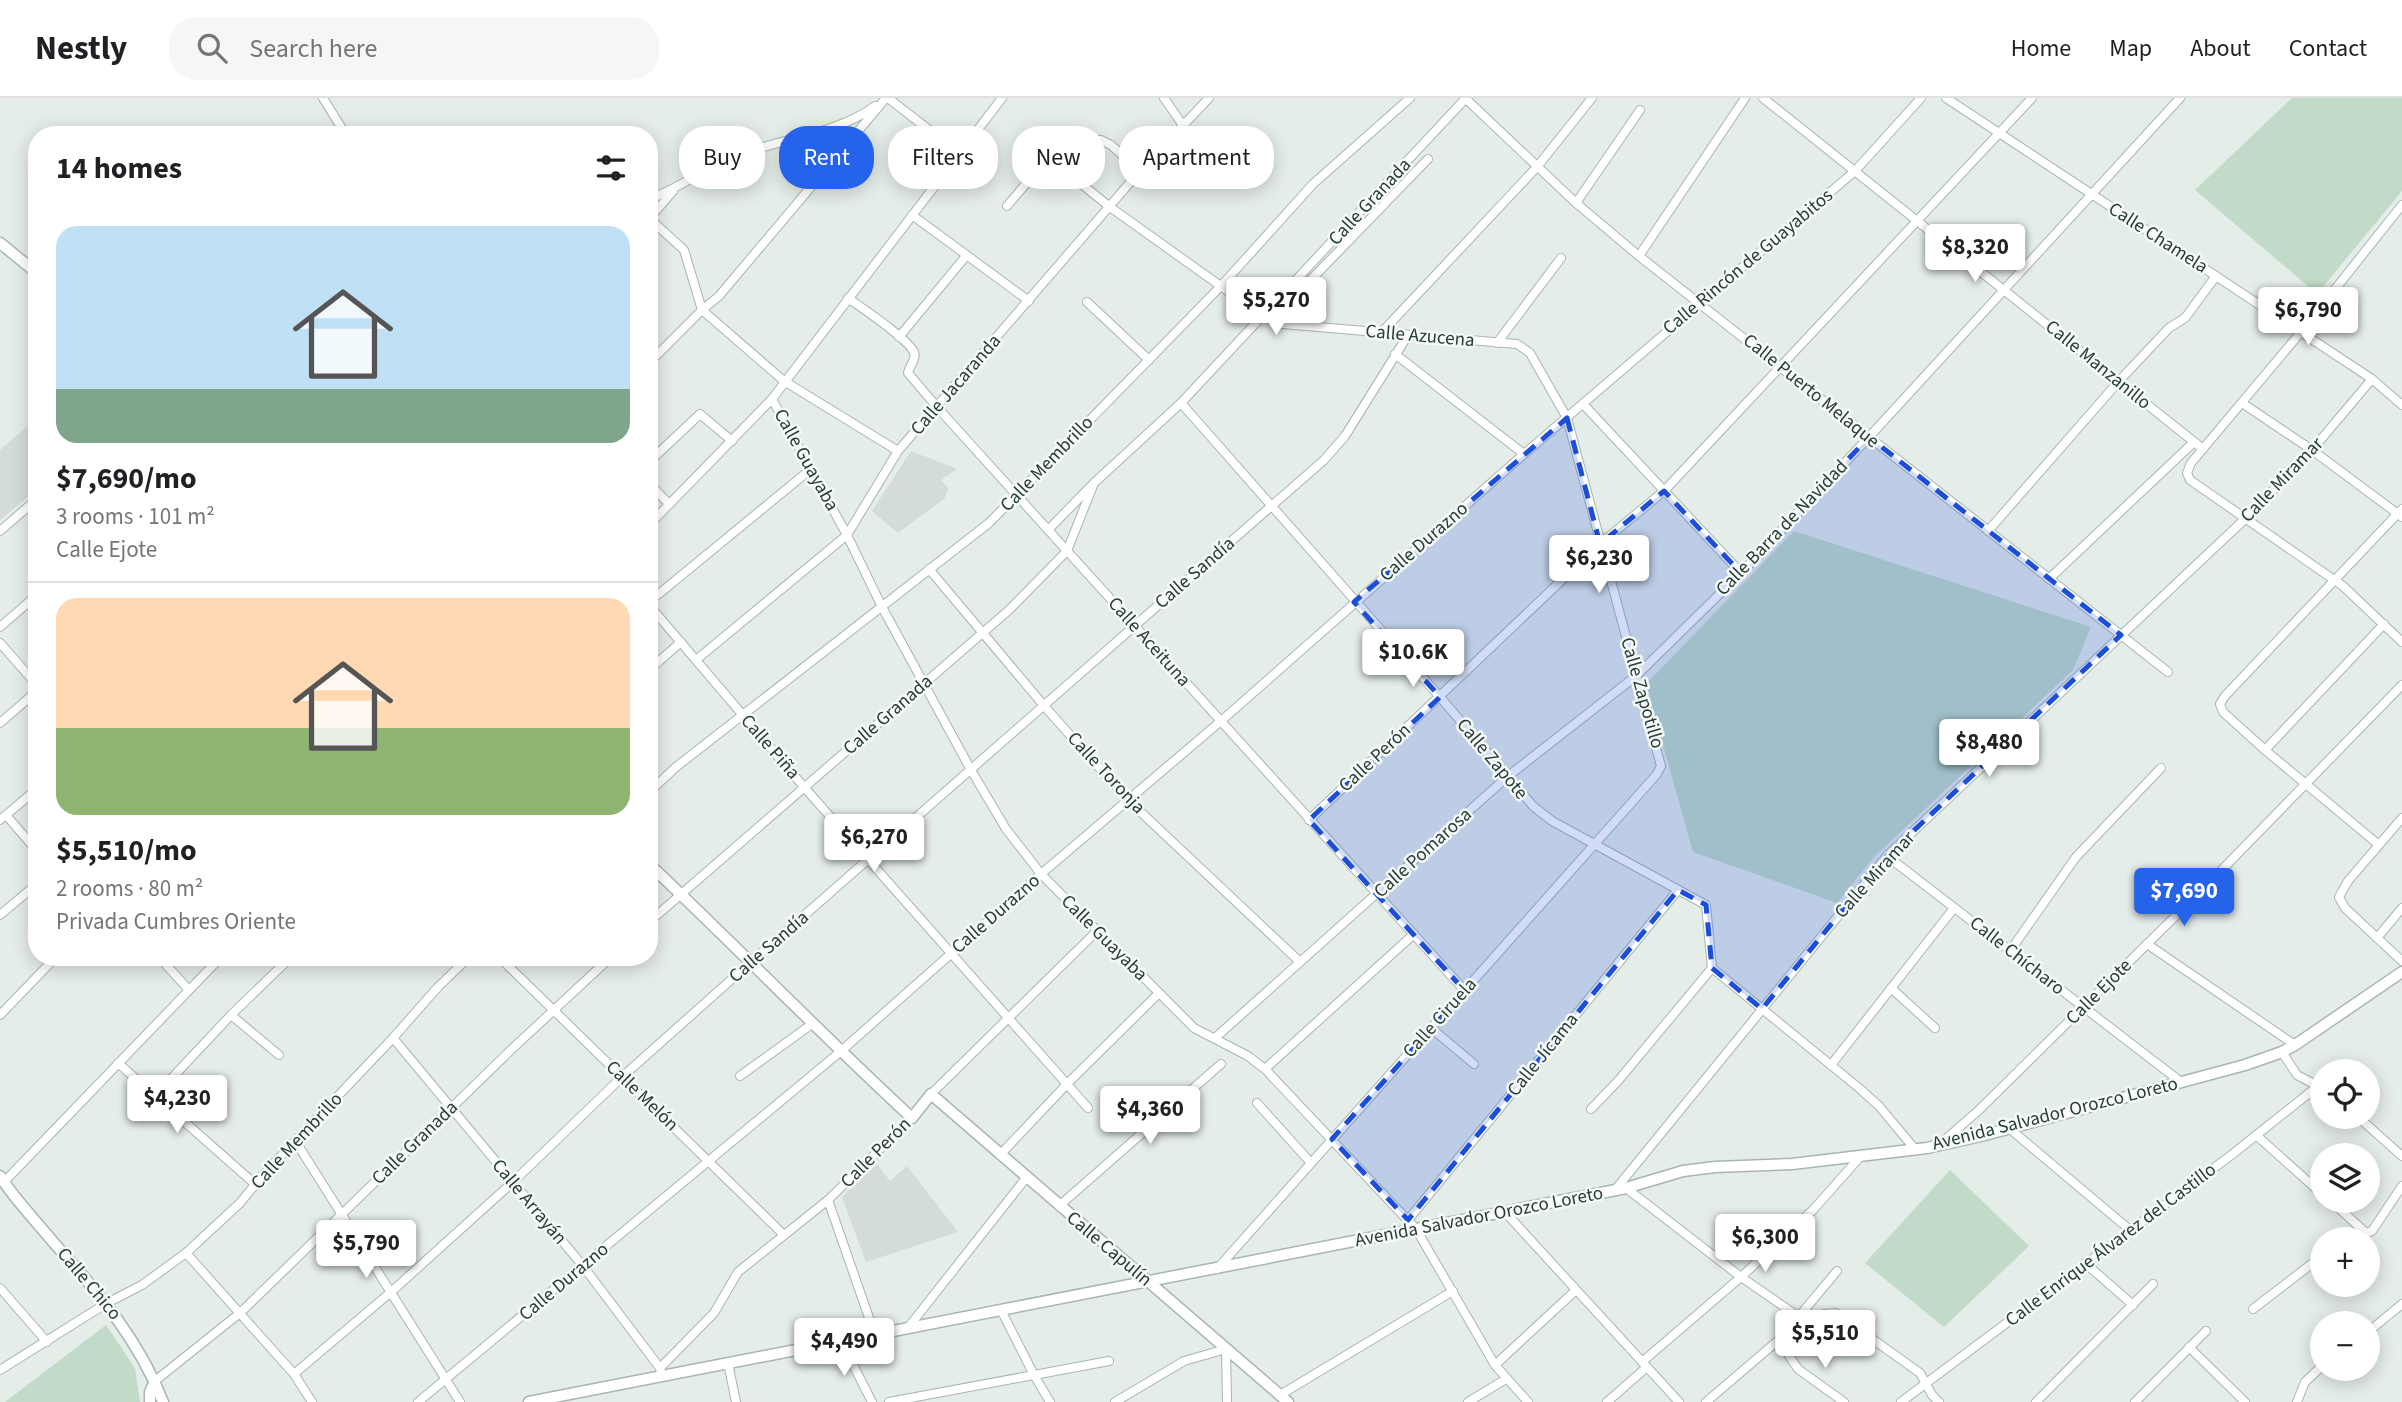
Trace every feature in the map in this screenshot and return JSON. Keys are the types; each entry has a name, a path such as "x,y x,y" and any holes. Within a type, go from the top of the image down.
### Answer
{"street":[{"path":"323,98 340,126"},
{"path":"886,98 923,126"},
{"path":"658,196 673,191 707,169 733,157 844,122 872,109 886,98"},
{"path":"658,354 719,296 886,98"},
{"path":"980,126 1002,98"},
{"path":"1164,98 1182,124"},
{"name":"Calle Jacaranda","path":"1182,124 1209,98"},
{"name":"Calle Membrillo","path":"658,784 989,523 1222,286 1313,184 1410,98"},
{"name":"Calle Puerto Melaque","path":"1466,98 1576,203 1639,256 2168,672"},
{"name":"Calle Granada","path":"1048,530 1094,483 1181,403 1466,98"},
{"path":"1382,332 1538,167 1592,98"},
{"path":"1639,256 1745,98"},
{"name":"Calle Manzanillo","path":"1763,98 2203,449"},
{"name":"Calle Rincón de Guayabitos","path":"1567,418 1855,171 1922,98"},
{"name":"Calle Chamela","path":"1946,98 2372,379 2402,405"},
{"name":"Calle Perón","path":"1310,820 1600,544 1664,491 2032,98"},
{"name":"Calle Barra de Navidad","path":"1636,676 1741,573 1869,437 2180,98"},
{"path":"1576,203 1640,110"},
{"path":"1283,324 1304,287 1428,159"},
{"path":"658,516 772,399 932,189"},
{"path":"1007,206 1022,189"},
{"name":"Calle Azucena","path":"1087,189 1264,317 1283,324 1517,344 1530,353 1567,418"},
{"name":"Calle Jacaranda","path":"696,660 847,536 898,451 1125,189"},
{"path":"658,209 673,191"},
{"path":"2402,205 2301,332 2190,463 2187,472 2190,480 2335,581 2402,642"},
{"path":"912,215 1029,301"},
{"path":"658,226 684,250 702,310 784,381 898,451"},
{"path":"0,243 28,266"},
{"path":"848,298 900,338 966,256"},
{"path":"1497,343 1561,258"},
{"path":"1988,531 2119,381 2169,328 2185,318 2216,276"},
{"path":"1087,302 1149,360"},
{"name":"Calle Sandía","path":"294,1374 391,1292 513,1182 622,1077 751,962 1324,460 1345,436 1408,335"},
{"name":"Calle Aceituna","path":"900,338 915,354 908,370 910,376 1465,991"},
{"path":"1395,354 1524,454"},
{"name":"Calle Miramar","path":"1620,1189 1887,856 2246,518 2312,450 2372,379"},
{"name":"Calle Guayaba","path":"772,399 847,536 881,607 1006,829 1041,874 1194,1028 1248,1056 1265,1069 1412,1225 1495,1365 1528,1402"},
{"name":"Calle Zapote","path":"1181,403 1440,697 1532,806 1552,821 1706,905 1712,968"},
{"path":"2242,403 2401,513 2220,704 2224,712 2265,750 2379,845"},
{"path":"1583,404 1741,573"},
{"path":"658,454 700,414 732,441"},
{"name":"Calle Durazno","path":"418,1402 840,1052 1567,418"},
{"name":"Calle Zapotillo","path":"1567,418 1661,766"},
{"path":"2049,579 2194,442"},
{"path":"658,596 811,469"},
{"name":"Calle Granada","path":"658,914 1009,610 1067,551 1094,483"},
{"path":"658,492 669,504"},
{"path":"0,530 28,507"},
{"name":"Calle Toronja","path":"929,569 1045,707 1129,801 1299,961"},
{"path":"0,627 28,603"},
{"name":"Calle Piña","path":"658,615 804,787 1088,1108"},
{"path":"2265,750 2384,624"},
{"path":"658,662 681,642"},
{"path":"0,643 28,675"},
{"name":"Calle Pomarosa","path":"1215,1038 1507,777 1636,676"},
{"name":"Calle Ejote","path":"1938,1145 1979,1110 2147,944 2402,685"},
{"path":"0,723 28,699"},
{"name":"Calle Ciruela","path":"1217,1269 1657,774 1661,766"},
{"path":"2010,951 2076,857 2161,768"},
{"path":"28,797 3,818 28,842"},
{"path":"2402,818 2348,881 2339,897 2345,908 2402,961"},
{"name":"Calle Chícharo","path":"1887,856 2181,1082"},
{"path":"658,872 840,1052 912,1118"},
{"name":"Calle Jícama","path":"1412,1225 1678,890"},
{"path":"0,915 28,892"},
{"path":"1831,1065 1954,908"},
{"path":"2377,938 2402,908"},
{"name":"Calle Perón","path":"661,1372 714,1312 738,1272 828,1200 1097,930"},
{"path":"1265,1069 1413,934"},
{"path":"2147,944 2295,1045"},
{"path":"0,1015 47,966"},
{"path":"167,966 188,989"},
{"path":"2,1179 212,966"},
{"path":"154,1097 231,1014 281,966"},
{"name":"Calle Membrillo","path":"0,1370 107,1303 142,1285 186,1253 240,1203 460,966"},
{"name":"Calle Melón","path":"508,966 784,1235"},
{"name":"Calle Granada","path":"155,1381 240,1313 601,966"},
{"path":"1591,1109 1618,1081 1712,968 1879,1106 1914,1148"},
{"name":"Avenida Salvador Orozco Loreto","path":"529,1402 581,1397 661,1372 728,1363 1217,1269 1412,1225 1620,1189 1683,1171 1860,1157 1938,1145 2010,1129 2245,1065 2282,1052 2402,972"},
{"path":"1891,988 1935,1028"},
{"path":"1000,1155 1159,993"},
{"path":"231,1014 278,1055"},
{"path":"740,1076 812,1024"},
{"path":"1431,1028 1474,1065"},
{"name":"Calle Arrayán","path":"393,1038 583,1266 661,1372"},
{"path":"2282,1052 2297,1075 2310,1082"},
{"path":"118,1063 256,1185"},
{"path":"1059,1206 1221,1064"},
{"name":"Calle Capulín","path":"931,1094 1284,1398"},
{"name":"Calle Enrique Álvarez del Castillo","path":"1901,1402 2310,1094"},
{"path":"1257,1103 1311,1163"},
{"path":"2010,1129 2130,1230"},
{"path":"2372,1129 2402,1156"},
{"path":"2256,1135 2310,1183"},
{"path":"296,1142 460,1402"},
{"path":"1607,1402 1813,1210 1860,1157"},
{"path":"906,1329 1026,1178"},
{"name":"Calle Chico","path":"2,1179 107,1303 146,1363 163,1402"},
{"path":"2376,1227 2402,1186"},
{"path":"1620,1189 1800,1317"},
{"path":"828,1200 875,1335"},
{"path":"1504,1211 1679,1402"},
{"path":"2344,1213 2359,1227"},
{"path":"186,1253 294,1374 312,1402"},
{"path":"2085,1263 2133,1305"},
{"path":"2253,1310 2310,1265"},
{"path":"1706,1402 1781,1338 1837,1271"},
{"path":"2036,1402 2154,1284"},
{"path":"0,1288 47,1342"},
{"path":"1284,1398 1452,1291"},
{"path":"1495,1365 1576,1291"},
{"path":"2380,1322 2402,1304"},
{"path":"1001,1310 1050,1402"},
{"path":"1824,1314 1836,1313 1920,1373 1939,1402"},
{"path":"2138,1401 2206,1331"},
{"path":"841,1341 872,1402"},
{"path":"2189,1348 2245,1402"},
{"path":"1115,1402 1184,1361 1226,1349 1227,1402"},
{"path":"1788,1354 1798,1369 1844,1402"},
{"path":"888,1402 1109,1361"},
{"path":"728,1363 736,1402"},
{"path":"2297,1402 2305,1382 2310,1377"},
{"path":"1468,1402 1506,1379"},
{"path":"150,1402 150,1392 155,1381"}],"highlighted area":[{"path":"1567,418 1600,544 1664,491 1741,573 1869,437 2121,635 1887,856 1762,1009 1712,968 1706,905 1678,890 1408,1220 1332,1139 1465,991 1309,820 1440,697 1354,602"}],"shaded area":[{"path":"28,426 28,497 0,520 0,450"},
{"path":"911,451 957,469 941,480 948,488 945,498 898,533 872,511"},
{"path":"877,1164 890,1181 907,1166 958,1232 866,1262 842,1197"}],"green space":[{"path":"2292,98 2402,98 2402,191 2317,294 2195,190"},
{"path":"1794,531 2091,627 2073,670 1874,857 1837,903 1693,852 1646,684"},
{"path":"1950,1170 2029,1246 1944,1327 1865,1263"},
{"path":"106,1325 135,1368 140,1402 5,1402"}]}
